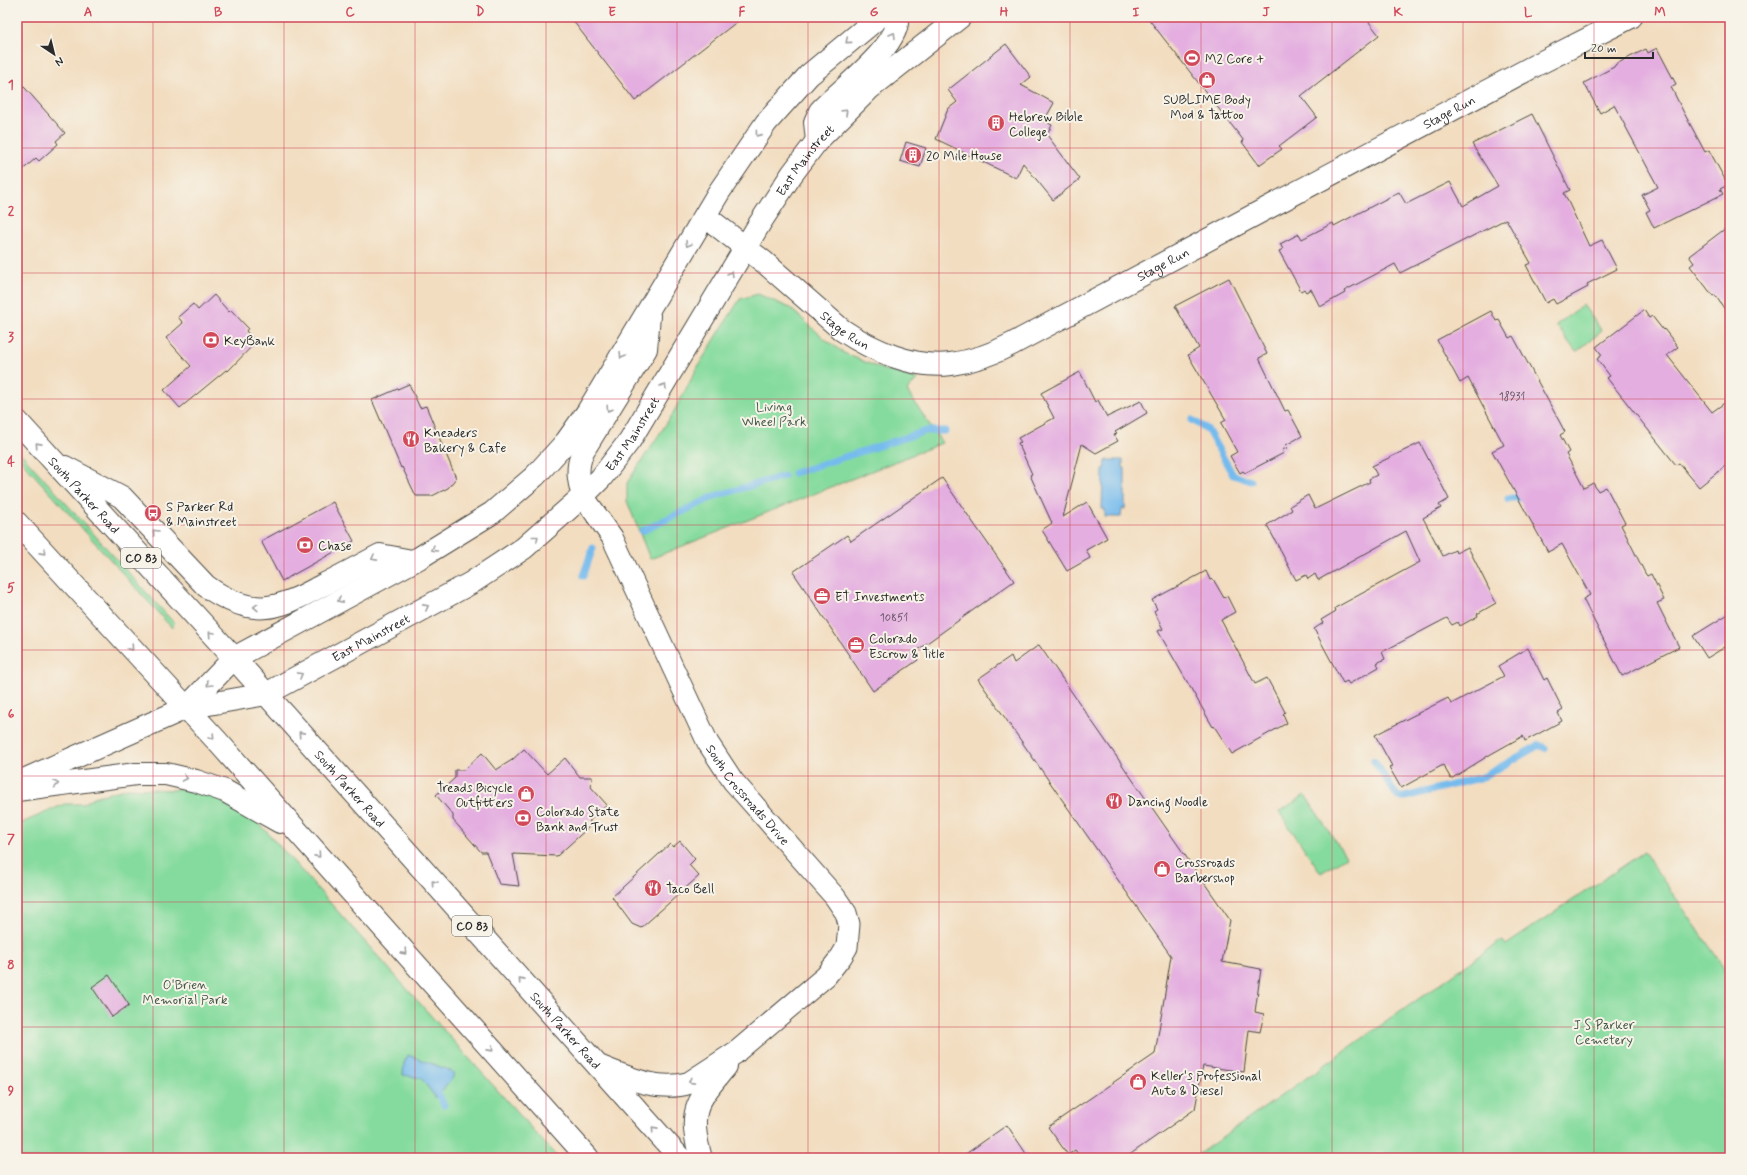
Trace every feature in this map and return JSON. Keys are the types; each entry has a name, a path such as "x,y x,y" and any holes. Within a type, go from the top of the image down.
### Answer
{"main road":[{"name":"East Mainstreet","path":"186,708 234,658 477,524 507,502 535,476 566,442 588,411 705,216 766,123 787,98 829,57 878,17"},
{"path":"817,141 815,122 820,111 878,55 893,36 897,28 897,17"},
{"name":"East Mainstreet","path":"17,783 186,708 266,694 487,574 524,548 583,496 617,458 644,419 782,188 817,141 870,88 960,17"},
{"name":"Stage Run","path":"705,216 746,248 842,330 866,345 890,355 927,363 951,364 978,358 1012,344 1536,65 1631,17"},
{"path":"583,496 578,478 578,463 583,451 646,349 649,311"},
{"name":"South Parker Road","path":"17,421 234,658 680,1158"},
{"path":"53,461 122,497 206,586 222,597 245,606 271,607 288,603 380,554 412,561"},
{"path":"17,523 301,835 588,1158"},
{"path":"17,790 136,774 166,774 196,781 224,791 245,801 301,835"},
{"path":"598,1066 642,1083 680,1086 689,1083 736,1053"},
{"path":"701,1158 695,1135 694,1122 700,1099 736,1053"}],"street":[{"name":"South Crossroads Drive","path":"583,496 612,536 718,759 733,781 836,897 846,913 849,935 847,947 834,967 736,1053"}],"green space":[{"name":"Living Wheel Park","path":"758,294 790,308 825,339 844,353 882,369 917,379 907,391 942,443 650,559 627,501 627,483 672,415 700,363 740,299"},
{"path":"1583,305 1602,331 1576,352 1556,325"},
{"path":"17,449 174,623 173,627 171,627 17,456"},
{"name":"O'Brien Memorial Park","path":"128,788 171,790 188,788 209,794 258,822 558,1158 17,1158 17,825 65,804 83,804 94,797"},
{"path":"1305,795 1346,857 1321,873 1279,812"},
{"name":"J S Parker Cemetery","path":"1644,852 1730,976 1730,1158 1193,1158 1502,940 1506,945"}],"water":[{"path":"1106,460 1123,460 1123,468 1125,468 1125,509 1122,509 1121,517 1105,517 1105,509 1102,509 1103,469 1105,469"},
{"path":"408,1055 449,1070 454,1074 452,1079 436,1098 421,1078 403,1075 404,1063"}],"building":[{"path":"570,17 743,17 635,101"},
{"path":"1147,17 1365,17 1379,35 1301,96 1317,117 1279,146 1282,149 1259,165 1242,142 1244,141"},
{"name":"Hebrew Bible College","path":"1006,44 1031,77 1021,85 1054,103 1044,121 1052,125 1047,135 1080,179 1053,200 1023,163 1016,178 936,139 948,109 957,102 948,90"},
{"path":"1657,48 1676,84 1671,87 1683,111 1705,152 1709,150 1728,185 1720,189 1723,194 1654,228 1646,212 1650,210 1642,195 1658,187 1614,105 1600,113 1584,83 1614,67 1616,64 1646,49 1648,53"},
{"path":"17,79 65,133 56,141 58,144 39,161 36,158 17,175"},
{"path":"1532,114 1570,190 1564,193 1589,246 1602,240 1617,269 1587,284 1588,287 1556,304 1553,299 1546,303 1526,265 1531,263 1506,219 1400,273 1395,264 1344,291 1345,293 1320,307 1311,289 1306,292 1304,289 1301,291 1279,251 1283,249 1280,244 1299,234 1302,239 1333,223 1334,226 1399,192 1406,204 1450,182 1463,206 1498,186 1472,144"},
{"name":"20 Mile House","path":"906,142 926,148 920,167 900,161"},
{"path":"1730,225 1730,317 1715,295 1713,296 1690,266 1694,263 1689,256"},
{"path":"1229,278 1267,354 1259,358 1285,411 1288,410 1302,436 1286,445 1287,448 1282,450 1284,453 1245,473 1243,471 1240,473 1230,456 1237,452 1221,423 1226,420 1188,355 1199,348 1175,306"},
{"name":"KeyBank","path":"214,295 229,312 231,310 248,328 246,331 256,342 228,371 226,370 180,408 164,390 191,366 166,338 183,323 178,317 193,304 198,310"},
{"path":"1644,310 1649,318 1652,316 1663,330 1664,329 1678,347 1667,355 1712,412 1730,399 1730,462 1699,487 1679,463 1676,465 1607,378 1610,376 1597,359 1602,355 1596,347"},
{"path":"1491,311 1496,321 1499,320 1509,338 1513,336 1565,432 1560,435 1569,452 1566,454 1584,488 1593,483 1598,491 1606,487 1625,523 1621,525 1645,573 1647,576 1651,574 1664,600 1657,603 1679,647 1622,676 1583,599 1590,595 1562,544 1548,552 1492,451 1504,445 1468,378 1460,383 1437,340"},
{"path":"1080,372 1095,402 1098,400 1107,417 1141,401 1147,413 1115,432 1117,434 1114,435 1118,441 1096,453 1082,444 1063,517 1087,502 1107,538 1086,550 1090,558 1067,571 1042,530 1052,523 1030,475 1032,474 1018,443 1021,442 1018,438 1054,418 1041,393"},
{"name":"Kneaders Bakery & Cafe","path":"409,384 420,408 426,406 456,478 448,488 432,496 416,496 402,467 401,468 372,400"},
{"path":"1420,443 1449,499 1439,505 1441,508 1423,518 1443,556 1455,550 1456,553 1468,547 1496,603 1477,614 1478,616 1460,626 1458,622 1452,625 1447,618 1382,652 1385,659 1377,663 1379,667 1349,684 1347,681 1343,683 1314,629 1323,623 1321,620 1336,611 1335,608 1420,562 1406,531 1318,580 1315,574 1308,579 1306,575 1296,580 1267,525 1292,510 1290,506 1308,495 1315,509 1370,482 1369,479 1377,475 1372,466"},
{"path":"942,478 1014,581 913,653 918,660 873,691 793,572 847,535 851,541"},
{"name":"Chase","path":"333,502 354,541 282,581 261,541"},
{"path":"1206,571 1210,580 1213,579 1224,598 1227,596 1235,612 1221,620 1255,684 1267,678 1285,712 1283,714 1287,723 1232,754 1214,726 1213,727 1158,631 1163,629 1154,611 1157,609 1152,600"},
{"path":"1730,613 1730,644 1707,658 1693,636"},
{"path":"1039,645 1230,920 1222,962 1261,969 1255,1012 1264,1014 1260,1032 1249,1030 1244,1072 1203,1066 1195,1109 1125,1158 1081,1158 1075,1150 1068,1155 1048,1127 1155,1054 1171,956 978,679 1011,656 1014,663"},
{"path":"1528,648 1544,680 1547,678 1563,710 1558,713 1562,721 1525,741 1523,736 1451,779 1443,765 1401,788 1389,767 1392,766 1375,735 1448,698 1451,704 1504,676 1498,666"},
{"name":"Colorado State Bank and Trust","path":"524,749 547,774 565,758 580,777 592,777 591,787 607,805 590,820 589,827 557,856 513,854 519,886 499,884 486,852 481,852 453,820 453,815 436,795 455,778 455,770 464,770 482,753 496,770 512,760"},
{"name":"Taco Bell","path":"680,841 695,859 689,865 699,876 641,928 632,924 612,897 670,844 673,847"},
{"path":"109,975 129,1005 112,1017 92,987"},
{"path":"1007,1125 1029,1158 960,1158"}],"waterway":[{"path":"1192,420 1207,429 1233,475 1251,481"},
{"path":"794,473 926,431 945,431"},
{"path":"642,531 715,496 784,476"},
{"path":"1508,499 1527,497"},
{"path":"583,576 593,548"},
{"path":"1374,761 1398,797 1405,797 1483,777 1539,745 1545,748"},
{"path":"435,1089 444,1105"}],"place":[{"name":"M2 Core +","path":"1192,58"},
{"name":"SUBLIME Body Mod & Tattoo","path":"1207,80"},
{"name":"Hebrew Bible College","path":"996,123"},
{"name":"20 Mile House","path":"913,155"},
{"name":"KeyBank","path":"211,340"},
{"name":"Kneaders Bakery & Cafe","path":"411,439"},
{"name":"S Parker Rd & Mainstreet","path":"153,513"},
{"name":"Chase","path":"305,545"},
{"name":"ET Investments","path":"822,596"},
{"name":"Colorado Escrow & Title","path":"856,645"},
{"name":"Treads Bicycle Outfitters","path":"526,794"},
{"name":"Dancing Noodle","path":"1114,801"},
{"name":"Colorado State Bank and Trust","path":"523,818"},
{"name":"Crossroads Barbershop","path":"1162,869"},
{"name":"Taco Bell","path":"653,888"},
{"name":"Keller's Professional Auto & Diesel","path":"1138,1082"}]}
